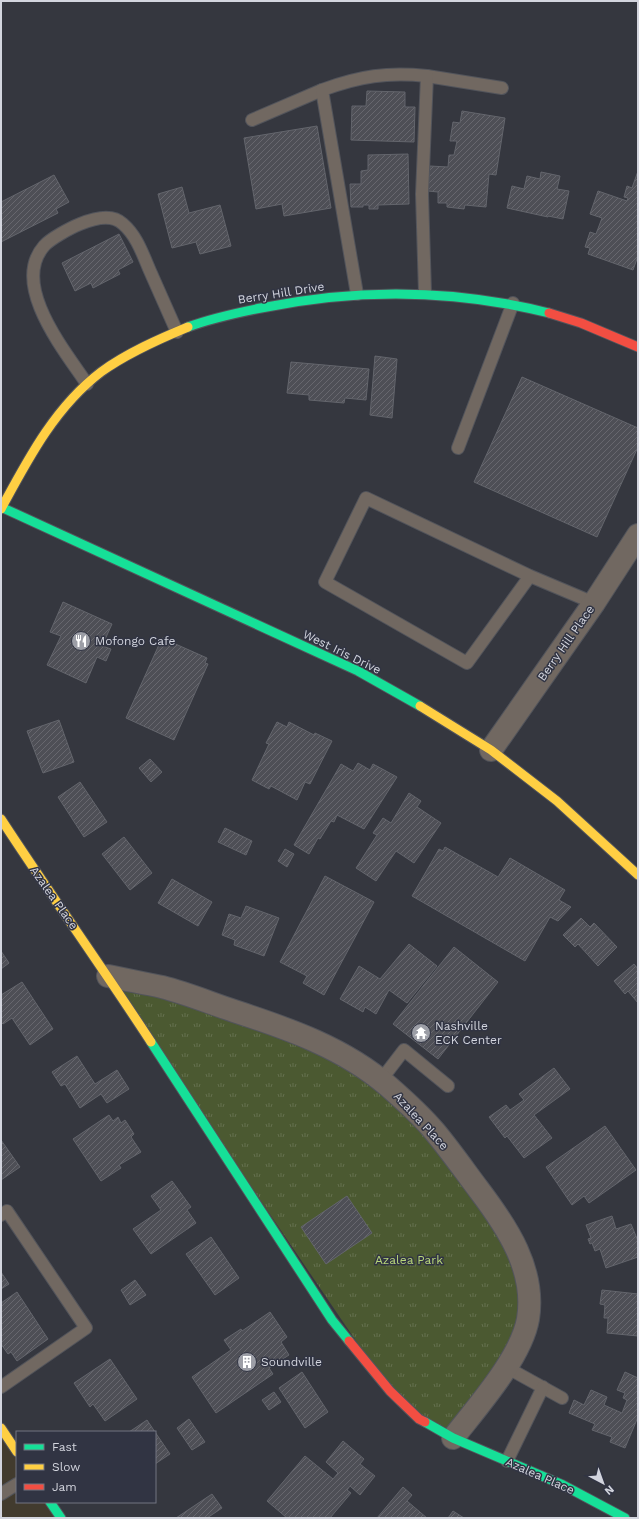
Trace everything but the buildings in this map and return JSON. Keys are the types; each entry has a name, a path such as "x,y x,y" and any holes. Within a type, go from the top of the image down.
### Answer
{"street":[{"name":"Berry Hill Drive","path":"1,508 50,424 68,402 87,384 118,361 167,336 227,314 292,302 357,294 425,294 465,296 513,303 550,312 612,334 638,347"},
{"name":"West Iris Drive","path":"1,508 358,671 432,713 491,750 585,826 638,875"},
{"name":"Berry Hill Place","path":"491,750 594,603 638,535"},
{"name":"Azalea Place","path":"1,819 41,881 108,976 332,1320 390,1392 419,1419 453,1438 563,1485 625,1518"},
{"name":"Azalea Place","path":"108,976 163,987 303,1035 335,1050 381,1080 413,1109 435,1132 502,1221 524,1266 528,1280 528,1318 522,1338 506,1367 495,1384 453,1438"},
{"path":"1,1428 5,1443 16,1451"},
{"path":"51,1503 61,1518"}],"lane":[{"path":"252,120 344,82 376,75 401,73 502,88"},
{"path":"425,294 422,194 427,76"},
{"path":"322,90 357,294"},
{"path":"87,384 55,336 37,304 33,287 36,262 44,246 77,225 96,219 108,218 122,222 128,228 137,242 177,332"},
{"path":"458,448 513,303"},
{"path":"530,576 467,663 325,582 366,498 530,576 594,603"},
{"path":"381,1080 404,1050 448,1086"},
{"path":"1,1215 7,1211 86,1328 1,1387"},
{"path":"506,1367 562,1398"},
{"path":"507,1462 543,1387"},
{"path":"1,1494 16,1485"}],"shaded area":[{"path":"1,1428 16,1450 16,1503 51,1503 61,1518 1,1518"}],"green space":[{"name":"Azalea Park","path":"108,976 363,1068 501,1221 528,1318 453,1438 390,1391"}],"traffic: fast":[{"path":"188,327 233,314 297,301 370,294 406,294 478,299 549,313"},
{"path":"1,507 358,671 420,706"},
{"path":"151,1042 332,1320 349,1341"},
{"path":"425,1422 453,1438 563,1485 625,1518"},
{"path":"51,1503 61,1518"}],"traffic: slow":[{"path":"1,509 32,453 44,435 70,401 85,386 101,372 121,359 188,327"},
{"path":"420,706 491,750 557,801 638,875"},
{"path":"1,819 151,1042"},
{"path":"1,1428 16,1450"}],"traffic: jam":[{"path":"549,313 581,323 638,347"},
{"path":"349,1341 390,1391 419,1419 425,1422"}],"place":[{"name":"Mofongo Cafe","path":"81,641"},
{"name":"Nashville ECK Center","path":"421,1033"},
{"name":"Soundville","path":"247,1362"}]}
